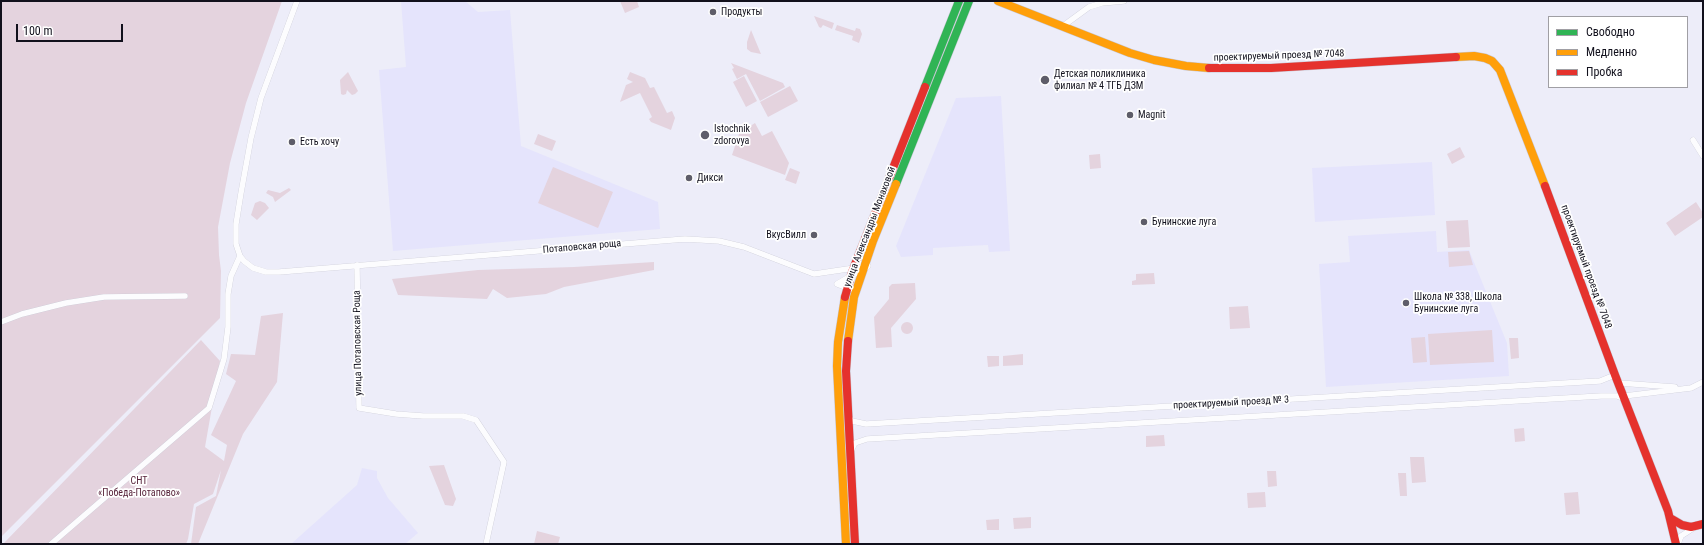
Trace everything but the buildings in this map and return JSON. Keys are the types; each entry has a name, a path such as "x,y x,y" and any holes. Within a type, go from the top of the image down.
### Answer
{"main road":[{"name":"улица Александры Монаховой","path":"845,541 837,366 840,322 847,288 856,261 959,1"},
{"name":"улица Александры Монаховой","path":"858,544 855,540 848,417 846,355 850,316 856,291 873,241 969,1"},
{"name":"проектируемый проезд № 7048","path":"998,1 1130,53 1154,60 1202,68 1271,68 1474,56 1485,58 1494,63 1503,78 1556,213 1617,379 1650,462 1670,518 1677,544"},
{"path":"1670,518 1682,525 1700,525"}],"street":[{"path":"50,544 209,408 224,359 228,327 228,294 231,276 240,256 236,244 236,224 251,138 261,98 297,1"},
{"path":"1063,26 1089,7 1102,3 1124,1"},
{"path":"1693,140 1703,156"},
{"name":"Потаповская роща","path":"240,256 253,268 266,272 664,240 704,239 751,249 814,274 868,266 837,284 847,288"},
{"name":"улица Потаповская Роща","path":"357,265 359,408 396,414 463,416 476,420 504,462 486,544"},
{"path":"847,288 856,291"},
{"path":"1,322 22,314 66,303 104,297 185,296"},
{"path":"1617,379 1688,388 1697,386 1703,382"},
{"name":"проектируемый проезд № 3","path":"848,417 858,423 874,424 1617,379"},
{"name":"проектируемый проезд № 3","path":"850,453 855,443 867,439 1601,396 1625,397 1688,388"},
{"path":"1677,544 1681,536 1700,525"}],"shaded area":[{"path":"401,1 465,1 478,12 510,10 521,146 658,202 660,229 393,251 379,70 406,67"},
{"path":"1001,96 1010,251 989,252 988,245 967,246 933,248 933,255 901,257 896,246 956,98"},
{"path":"1432,162 1435,215 1315,222 1312,168"},
{"name":"Школа № 338, Школа Бунинские луга","path":"1436,231 1437,252 1469,250 1507,343 1509,376 1326,387 1319,264 1350,262 1348,236"},
{"path":"362,468 377,471 377,478 388,498 418,533 405,544 291,544 357,485"}],"green space":[{"path":"1,1 282,1 246,103 230,163 218,227 221,271 220,318 1,537"},
{"path":"620,1 637,1 639,7 625,13"},
{"path":"814,16 834,23 832,29 823,25 821,28 819,27"},
{"path":"837,25 855,31 856,28 860,29 862,34 859,43 852,40 853,36 835,30"},
{"path":"751,30 761,54 751,52 747,49 747,42"},
{"path":"731,63 783,83 785,87 760,101 746,74 737,79"},
{"path":"348,72 358,91 352,95 347,90 346,94 343,95 341,94 340,80"},
{"path":"630,72 645,78 650,88 654,87 667,113 672,111 675,118 671,130 651,122 649,119 652,117 640,93 620,102 626,85 633,82 627,79"},
{"path":"744,76 757,101 746,107 733,82"},
{"path":"790,86 798,101 768,117 760,102"},
{"path":"743,122 747,128 755,123 762,136 772,131 789,163 785,175 732,155"},
{"path":"538,134 556,141 552,151 534,144"},
{"path":"1460,147 1465,157 1452,164 1447,154"},
{"path":"1100,154 1101,168 1090,169 1089,155"},
{"path":"553,167 613,192 598,228 538,203"},
{"path":"790,168 800,172 796,184 785,180"},
{"path":"289,188 291,190 275,202 273,197 266,193 268,190 280,193"},
{"path":"260,201 265,203 269,208 257,220 251,215 255,203"},
{"path":"1696,202 1703,213 1703,217 1675,236 1666,223"},
{"path":"1468,220 1470,247 1448,248 1446,221"},
{"path":"1469,251 1473,265 1449,267 1448,252"},
{"path":"654,262 654,270 564,287 546,294 507,298 493,289 487,299 398,295 392,279 478,270 574,267"},
{"path":"1154,273 1155,284 1132,285 1132,281 1136,280 1136,274"},
{"path":"915,283 916,299 891,328 892,347 876,348 874,317 889,299 889,287 892,284"},
{"path":"1248,306 1250,328 1230,329 1229,307"},
{"name":"СНТ «Победа-Потапово»","path":"283,313 277,382 243,434 198,544 191,544 196,507 216,496 221,470 213,494 194,504 186,544 3,544 201,340 220,361 205,447 224,461 227,445 211,435 236,381 226,374 231,354 255,355 261,316"},
{"path":"905,322 909,322 913,328 909,334 905,334 901,330 901,326"},
{"path":"1492,330 1494,362 1430,365 1428,334"},
{"path":"1425,337 1427,362 1413,363 1411,338"},
{"path":"1509,338 1518,338 1519,358 1511,359"},
{"path":"1023,354 1023,365 1003,366 1003,356"},
{"path":"987,356 999,356 999,366 988,367"},
{"path":"1524,428 1525,441 1515,442 1514,429"},
{"path":"1164,435 1165,446 1146,447 1146,436"},
{"path":"1410,457 1424,457 1426,482 1412,483"},
{"path":"444,465 456,499 453,506 445,505 429,466"},
{"path":"1267,471 1276,471 1277,486 1268,487"},
{"path":"1398,473 1406,473 1407,496 1400,496"},
{"path":"1265,492 1266,507 1248,508 1247,493"},
{"path":"1578,492 1580,514 1566,515 1564,493"},
{"path":"1031,517 1031,528 1014,529 1013,518"},
{"path":"999,519 999,530 987,530 986,520"},
{"path":"537,531 560,537 558,544 534,544"}],"traffic: fast":[{"path":"925,87 959,1"},
{"path":"896,184 969,1"}],"traffic: slow":[{"path":"998,1 1130,53 1154,60 1186,66 1209,68"},
{"path":"1456,57 1474,56 1485,58 1492,61 1500,70 1545,186"},
{"path":"848,341 854,297 873,241 896,184"},
{"path":"845,297 838,342 837,366 846,544"}],"traffic: jam":[{"path":"1209,68 1271,68 1456,57"},
{"path":"845,297 852,272 925,87"},
{"path":"1545,186 1615,375 1668,511 1676,544"},
{"path":"848,341 846,371 855,544"},
{"path":"1670,518 1682,525 1691,527 1703,524"}],"place":[{"name":"Продукты","path":"713,12"},
{"name":"Детская поликлиника филиал № 4 ТГБ ДЗМ","path":"1045,80"},
{"name":"Magnit","path":"1130,115"},
{"name":"Istochnik zdorovya","path":"705,135"},
{"name":"Есть хочу","path":"292,142"},
{"name":"Дикси","path":"689,178"},
{"name":"Бунинские луга","path":"1144,222"},
{"name":"ВкусВилл","path":"814,235"},
{"name":"Школа № 338, Школа Бунинские луга","path":"1406,303"}]}
